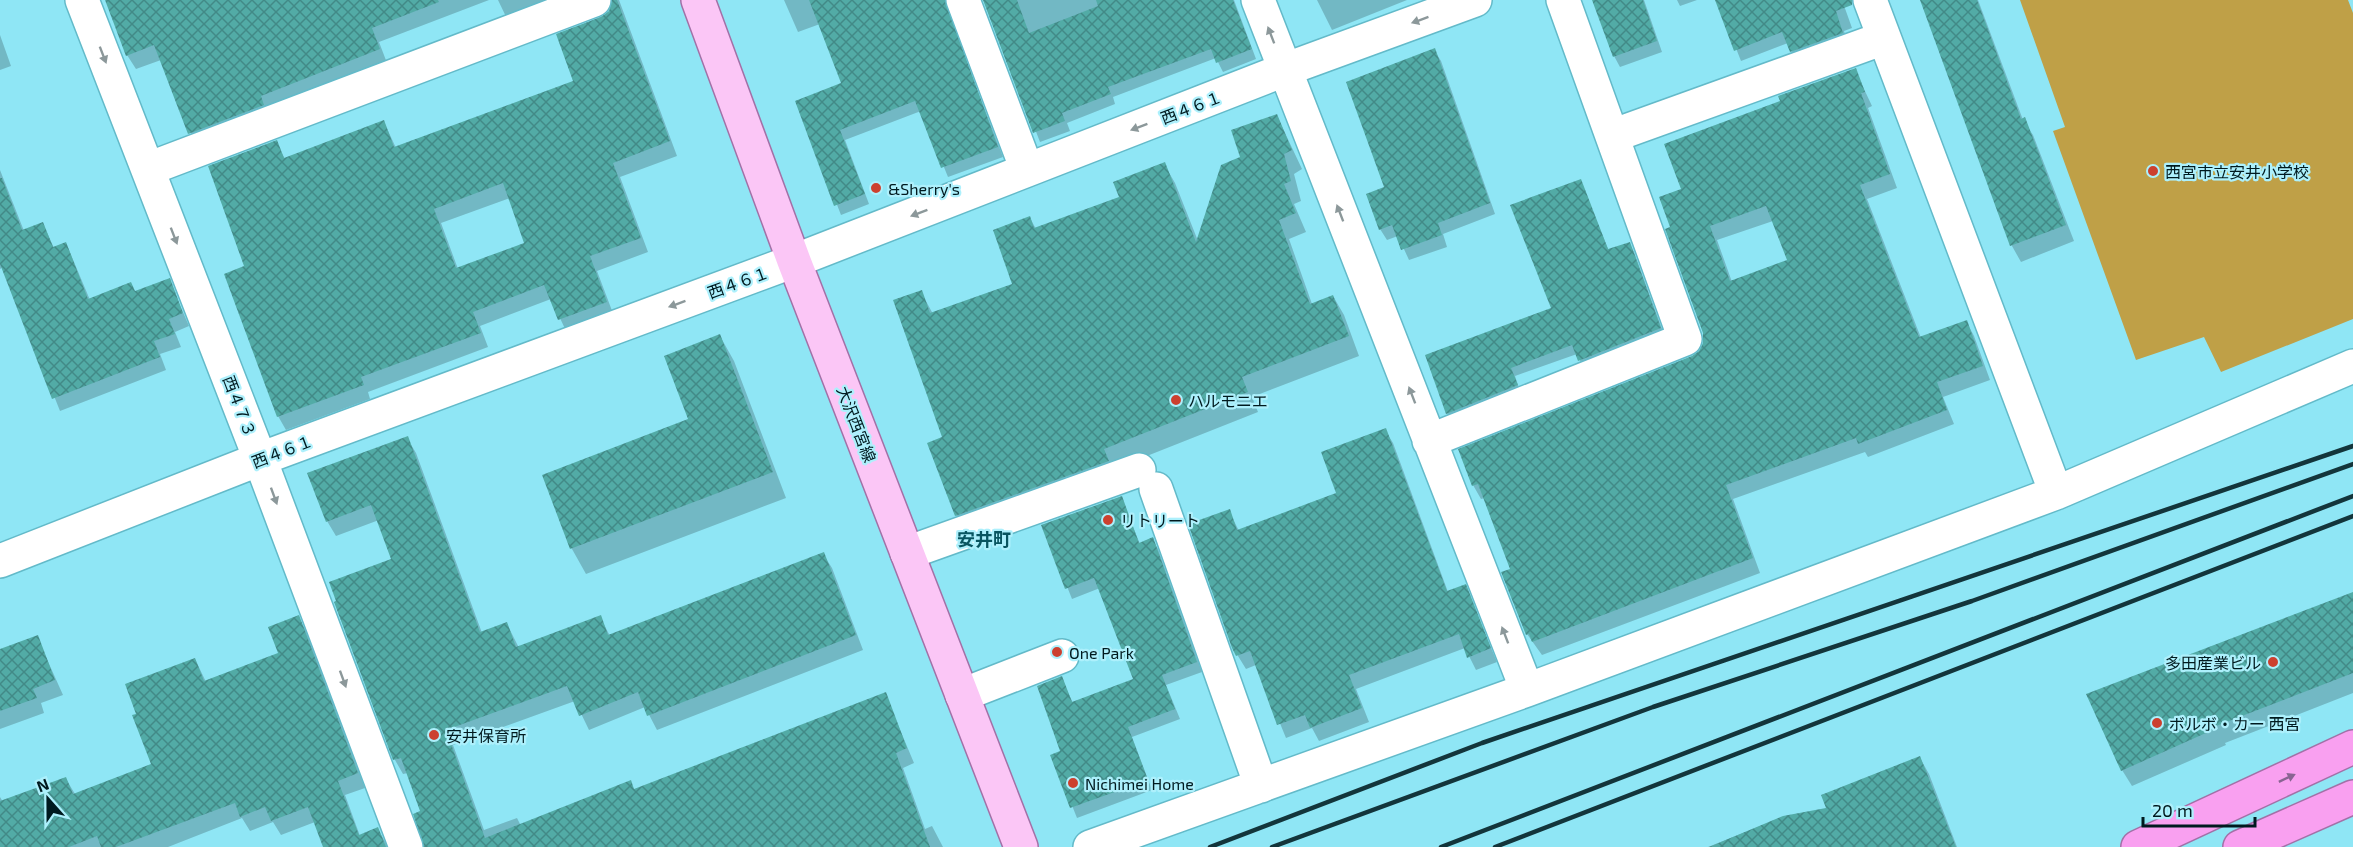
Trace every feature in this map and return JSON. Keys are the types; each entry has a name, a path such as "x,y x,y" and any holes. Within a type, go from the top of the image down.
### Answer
{"highway":[{"path":"2139,847 2353,747"},
{"path":"2240,847 2353,797"}],"main road":[{"name":"大沢西宮線","path":"698,0 794,261 1021,847"}],"street":[{"path":"148,169 594,0"},
{"path":"963,0 1027,170"},
{"path":"1258,0 1527,690"},
{"name":"西４６１","path":"0,561 260,459 794,261 1284,70 1475,0"},
{"path":"1430,441 1685,339 1563,0"},
{"path":"1870,0 2056,493"},
{"name":"西４７３","path":"86,1 406,847"},
{"path":"1612,136 1884,38"},
{"path":"1089,847 1527,690 2056,493 2353,366"},
{"path":"907,553 1147,479 1261,786"},
{"path":"962,695 1062,657"}],"shaded area":[{"name":"西宮市立安井小学校","path":"2020,0 2348,0 2353,13 2353,319 2221,372 2204,337 2136,360 2053,131 2065,127"}],"building":[{"path":"105,0 438,0 439,2 372,28 380,49 261,96 264,105 188,134 154,45 126,56"},
{"path":"612,0 617,0 670,141 613,163 641,238 590,256 607,302 558,320 544,285 473,312 481,333 361,377 364,385 277,417 224,274 244,266 208,166 277,140 284,158 384,120 394,147 573,81 556,34 601,17 609,11","holes":["503,183 524,243 456,268 434,209"]},
{"path":"809,0 945,0 998,147 941,168 915,101 840,130 865,194 834,206 795,101 841,83"},
{"path":"983,0 1017,0 1029,33 1098,6 1096,0 1233,0 1252,49 1216,63 1211,49 1108,87 1111,94 1062,113 1065,121 1033,133"},
{"path":"1592,0 1643,0 1657,41 1613,57"},
{"path":"1715,0 1852,0 1852,5 1836,11 1843,33 1790,52 1782,32 1734,51"},
{"path":"1920,0 1977,0 2021,119 2025,117 2066,225 2010,246"},
{"path":"1435,48 1490,203 1438,223 1442,235 1401,250 1392,225 1379,230 1366,194 1384,187 1346,82"},
{"path":"1856,68 1865,92 1861,93 1890,174 1860,185 1919,337 1967,320 1983,366 1937,382 1947,410 1858,444 1856,438 1726,485 1753,558 1532,642 1529,634 1526,635 1501,572 1510,569 1478,484 1472,486 1458,449 1692,356 1699,351 1703,343 1703,333 1665,229 1670,227 1659,197 1681,189 1664,144 1780,101 1778,96","holes":["1766,206 1787,260 1730,281 1710,226"]},
{"path":"1277,114 1292,150 1284,154 1291,181 1284,184 1296,213 1279,220 1310,304 1333,295 1349,336 1242,377 1248,392 1104,449 1109,461 955,516 927,443 942,437 893,300 922,290 930,313 1012,284 993,230 1030,216 1034,228 1119,197 1113,182 1165,162 1196,242 1221,165 1240,157 1231,130"},
{"path":"0,178 2,178 22,230 43,222 53,247 66,242 88,299 131,282 135,291 170,278 183,313 169,319 175,334 154,341 160,357 52,399 0,264"},
{"path":"1581,179 1608,249 1630,242 1661,328 1578,361 1572,345 1511,368 1518,385 1446,414 1425,355 1551,308 1510,205"},
{"path":"720,334 773,472 570,549 542,475 688,419 664,356"},
{"path":"1386,428 1447,591 1466,584 1491,648 1467,658 1459,634 1349,675 1362,708 1310,728 1305,715 1277,725 1250,651 1236,656 1232,648 1188,524 1230,509 1237,530 1336,493 1321,452"},
{"path":"408,436 480,632 507,622 516,647 601,615 608,635 824,552 856,635 647,716 638,692 579,716 567,686 446,730 485,838 631,780 634,789 886,692 907,748 896,753 930,847 424,847 413,814 420,811 401,758 393,760 334,602 336,601 329,582 391,559 371,505 326,522 307,473"},
{"path":"1122,496 1139,543 1153,537 1197,662 1162,675 1175,709 1128,727 1148,780 1070,808 1050,755 1060,751 1037,686 1062,676 1072,702 1133,679 1094,578 1065,589 1041,525"},
{"path":"2353,592 2353,673 2216,726 2217,728 2121,771 2086,694"},
{"path":"299,615 358,773 338,781 359,835 378,827 386,847 323,847 308,807 271,821 265,807 240,817 235,803 116,847 101,847 97,836 69,847 0,847 0,801 66,777 73,794 151,764 132,715 136,714 125,684 195,658 204,681 278,653 268,627"},
{"path":"38,635 55,680 33,689 37,698 0,711 0,649"},
{"path":"1920,756 1956,847 1709,847 1783,816 1826,808 1821,795"}],"railway":[{"path":"1210,847 1482,743 2353,446"},
{"path":"1272,847 1653,707 1972,601 2353,464"},
{"path":"1441,847 2353,496"},
{"path":"1495,847 2353,516"}],"place":[{"name":"西宮市立安井小学校","path":"2153,171"},
{"name":"&Sherry's","path":"876,188"},
{"name":"ハルモニエ","path":"1176,400"},
{"name":"リトリート","path":"1108,520"},
{"name":"One Park","path":"1057,652"},
{"name":"多田産業ビル","path":"2273,662"},
{"name":"ボルボ・カー 西宮","path":"2157,723"},
{"name":"安井保育所","path":"434,735"},
{"name":"Nichimei Home","path":"1073,783"}],"district":[{"name":"安井町","path":"984,539"}]}
